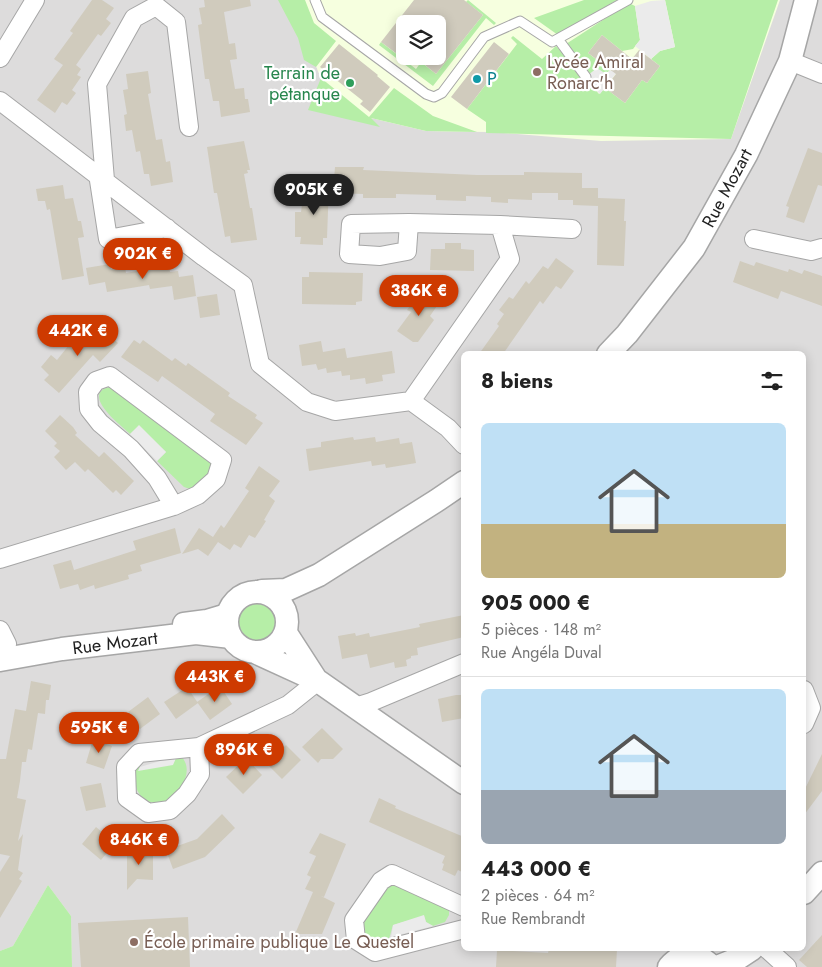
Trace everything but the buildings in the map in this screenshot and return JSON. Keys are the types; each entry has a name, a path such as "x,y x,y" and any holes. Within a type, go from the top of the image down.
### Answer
{"street":[{"path":"0,58 35,0"},
{"name":"Rue Mozart","path":"611,351 627,334 694,248 746,154 790,61 806,0"},
{"path":"167,228 108,239 101,177 97,84 134,18 156,6 176,22 189,127"},
{"path":"790,61 822,74"},
{"path":"0,101 243,285 260,364 307,402 335,412 411,401 448,428 461,442"},
{"path":"409,223 572,229"},
{"path":"411,401 510,259 500,225"},
{"path":"754,239 810,251 822,248"},
{"path":"0,559 174,506 198,495 216,479 222,460 120,382 110,376 96,380 88,392 89,409 100,423 131,449 157,478 174,506"},
{"path":"461,484 436,502 318,575 286,590 253,591 244,594 236,599 231,607 229,626 238,645 247,651 257,653 318,682 461,781"},
{"path":"257,653 275,647 318,575"},
{"path":"262,591 274,596 283,604 287,624 318,682"},
{"name":"Rue Mozart","path":"1,647 207,622 229,626"},
{"path":"355,707 461,664"},
{"path":"199,747 200,774 187,794 170,810 148,813 126,798 126,767 139,752 199,747 288,705 318,682"},
{"path":"806,695 811,708 806,719"},
{"path":"806,891 822,873"},
{"path":"461,906 392,874 381,881 354,920 356,940 375,952 461,930"},
{"path":"717,967 737,959 749,951"},
{"path":"769,951 787,967"},
{"path":"669,959 690,956 700,957 712,967"}],"lane":[{"path":"315,0 322,17 426,94 434,97 442,93 484,37 520,21 552,42 628,0"},
{"path":"558,39 586,77"}],"shaded area":[{"path":"0,0 290,0 333,109 426,131 492,132 778,0 822,0 822,967 72,967 71,916 48,885 13,946 0,951"},
{"name":"Lycée Amiral Ronarc'h","path":"290,0 780,0 731,139 601,141 492,132 426,131 333,109"},
{"path":"665,0 675,47 660,51 651,59 635,46 640,40 635,6 651,1"},
{"path":"597,68 606,74 615,68 618,71 600,94 583,79"},
{"path":"139,425 166,452 157,461 130,434"},
{"path":"177,756 173,765 138,771 140,767"},
{"path":"424,915 426,922 433,926 391,937 393,925"}],"green space":[{"path":"278,0 305,0 314,23 336,41 316,67 304,60 298,38"},
{"path":"468,0 496,23 494,25 486,18 433,86 405,65 411,65 416,69 419,65 425,65 436,74 443,65 446,65 446,61 483,15 466,2"},
{"path":"584,0 617,0 558,35 534,18"},
{"path":"665,0 778,0 731,139 486,133 486,122 467,109 517,44 511,38 513,36 542,59 556,46 599,94 605,88 625,103 642,80 647,83 660,66 651,59 660,51 675,47"},
{"path":"629,3 635,6 640,40 633,49 622,51 602,35 588,53 610,70 606,74 588,75 566,44"},
{"path":"381,42 396,54 396,58 379,45"},
{"path":"321,78 369,117 394,88 433,116 477,132 426,131 371,118 380,127 308,110"},
{"path":"112,387 209,459 212,465 204,485 190,489 184,487 157,461 166,452 139,426 130,434 109,414 100,402 99,396 102,390"},
{"path":"254,603 262,603 269,606 275,612 278,623 275,634 269,640 262,643 254,643 247,640 241,634 238,627 238,619 241,612 247,606"},
{"path":"181,756 185,761 187,773 173,801 156,803 148,801 139,794 135,783 138,765 140,767 139,770"},
{"path":"398,884 449,909 449,915 445,922 433,926 426,922 424,916 393,925 389,939 375,944 367,938 363,930 368,912 384,887"},
{"path":"48,885 71,916 72,967 0,967 0,951 13,946"}],"place":[{"name":"Lycée Amiral Ronarc'h","path":"537,72"},
{"name":"P","path":"477,79"},
{"name":"Terrain de pétanque","path":"350,83"},
{"name":"École primaire publique Le Questel","path":"134,942"}]}
